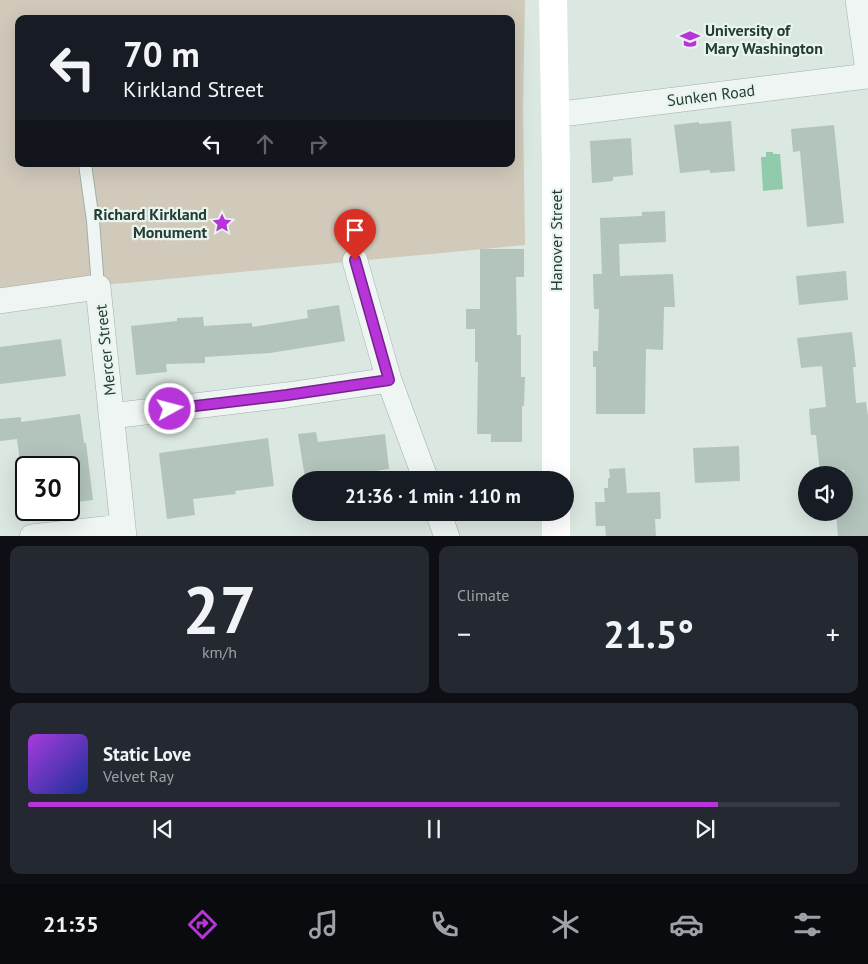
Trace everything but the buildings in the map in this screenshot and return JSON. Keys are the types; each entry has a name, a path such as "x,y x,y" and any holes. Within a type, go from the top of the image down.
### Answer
{"street":[{"name":"Hanover Street","path":"553,0 556,164 556,471"},
{"path":"858,0 868,71"},
{"name":"Sunken Road","path":"554,114 868,76"},
{"path":"355,260 389,380 423,471"},
{"path":"0,301 98,287"},
{"name":"Mercer Street","path":"98,287 123,532"},
{"path":"111,416 287,395 389,380"},
{"path":"441,521 447,536"},
{"path":"556,521 556,536"},
{"path":"32,536 123,532"}],"lane":[{"name":"Mercer Street","path":"85,167 93,221 98,287"}],"shaded area":[{"path":"0,0 525,0 523,109 525,245 126,283 0,291"},
{"path":"766,152 780,154 783,189 763,191 761,157 766,157"}],"place":[{"name":"University of Mary Washington","path":"690,39"},
{"name":"Richard Kirkland Monument","path":"222,223"}],"route":[{"path":"170,409 389,380 355,260"}]}
